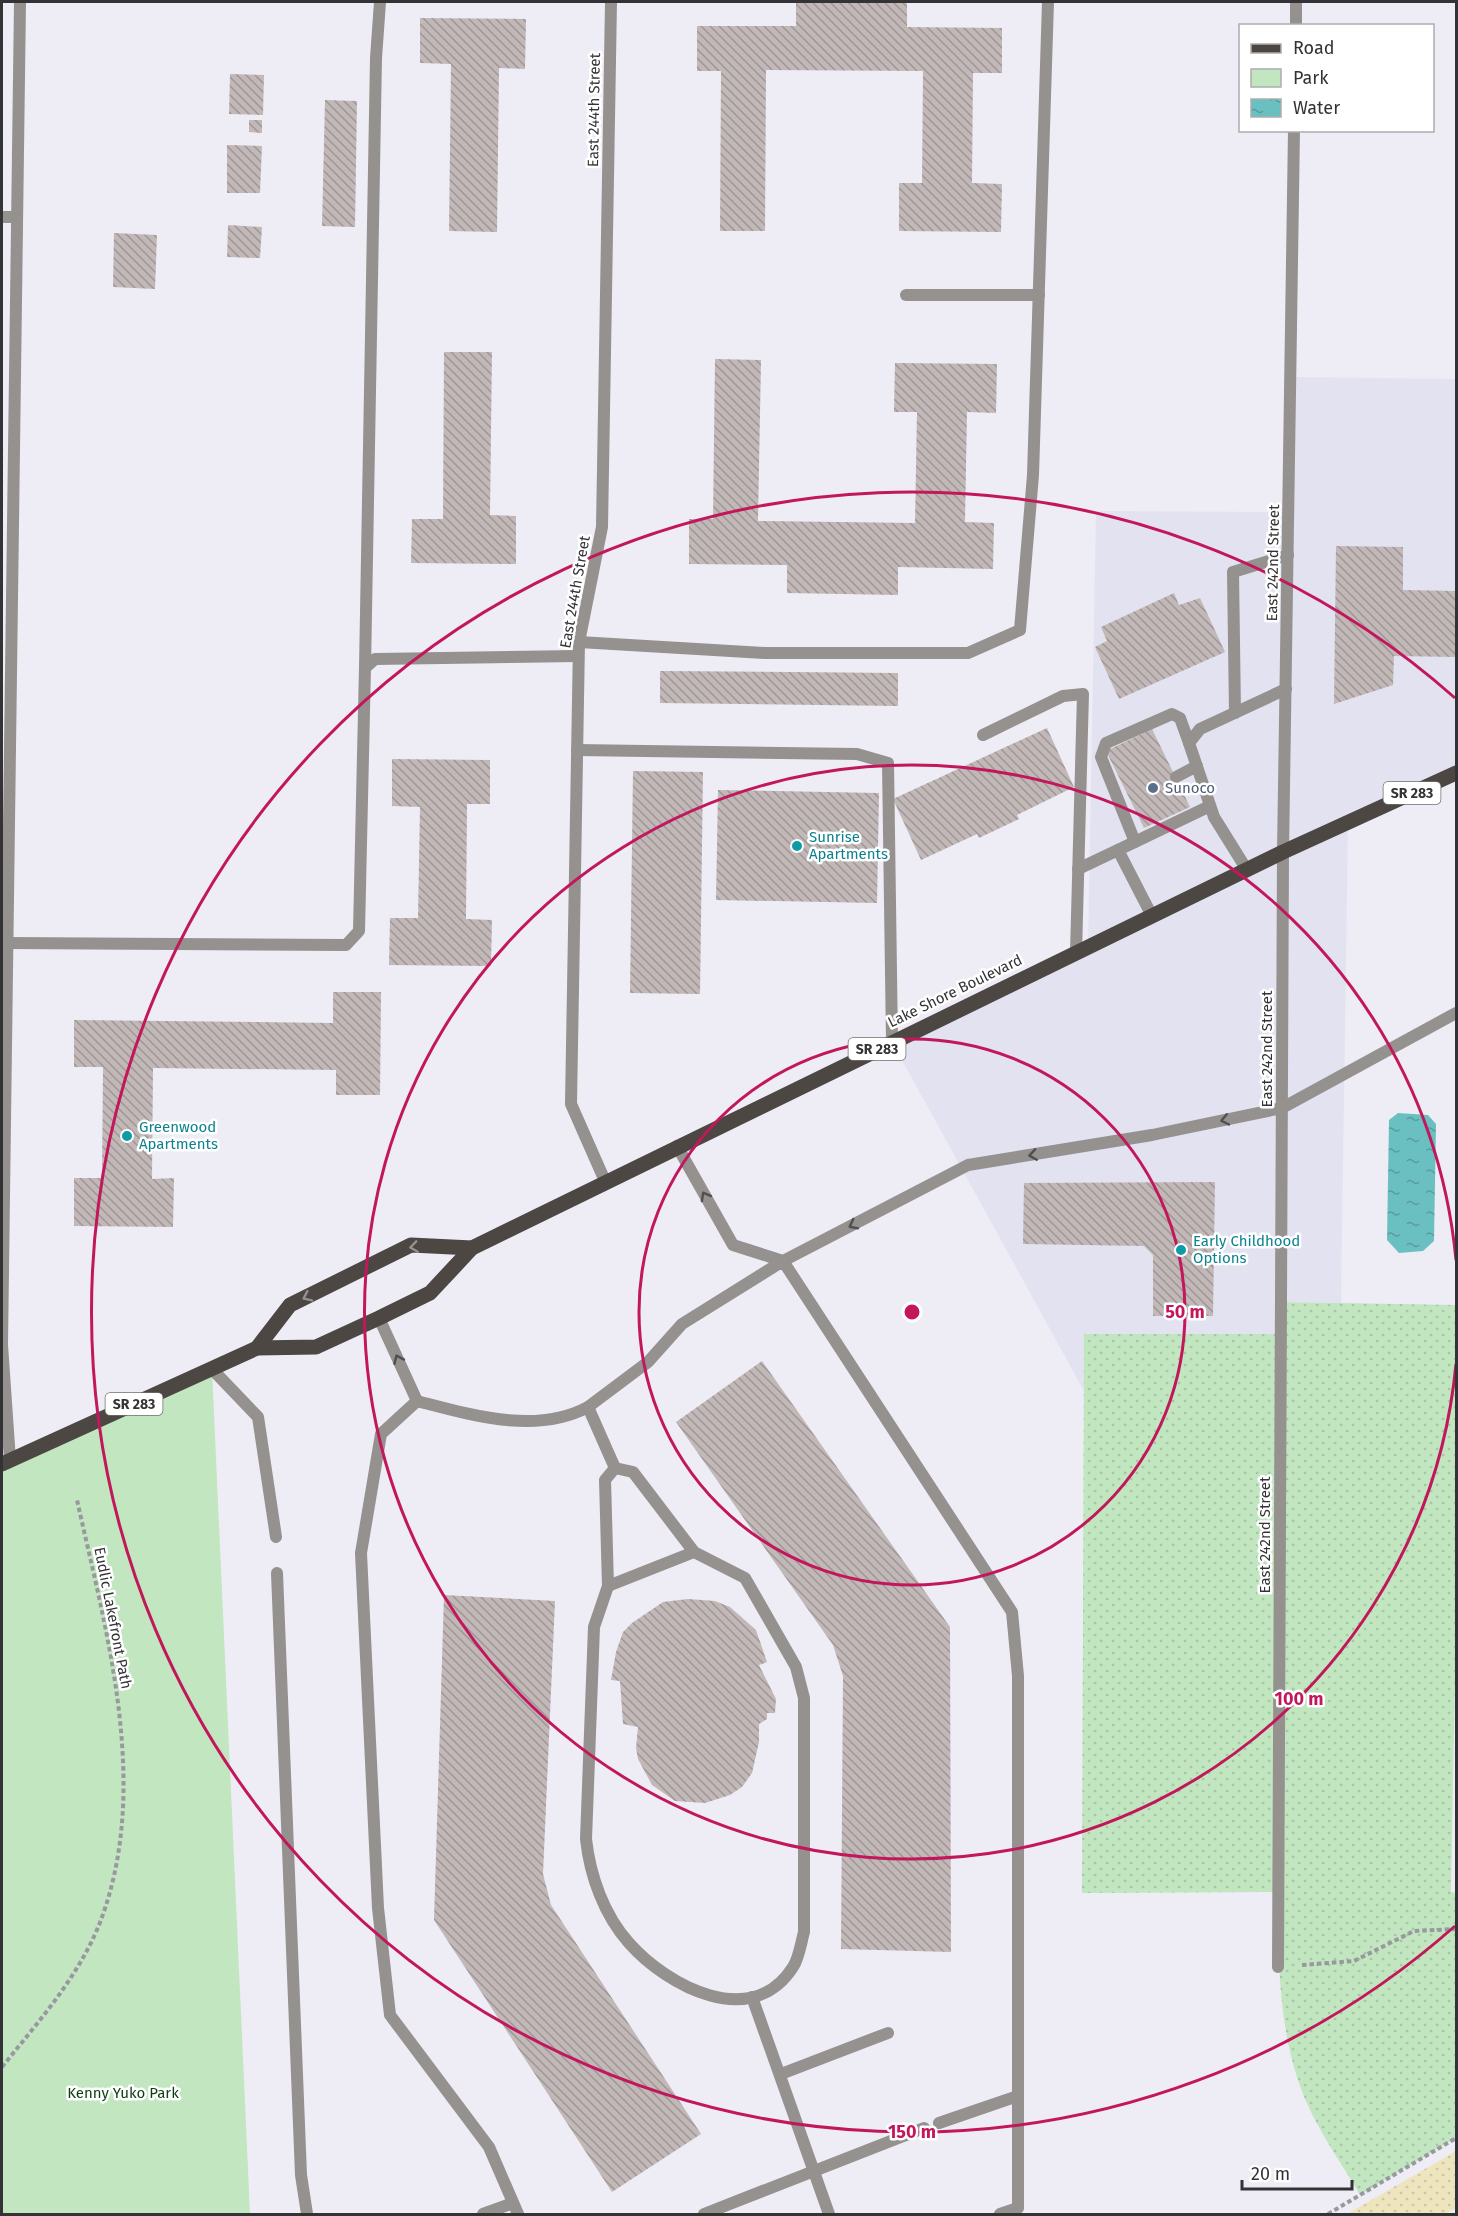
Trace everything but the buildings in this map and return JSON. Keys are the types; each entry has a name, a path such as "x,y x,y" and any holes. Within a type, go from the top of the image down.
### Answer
{"main road":[{"name":"Lake Shore Boulevard","path":"6,1462 257,1348 316,1347 379,1318 430,1293 472,1248 605,1181 1283,852 1456,773"},
{"name":"Lake Shore Boulevard","path":"257,1348 290,1305 411,1245 472,1248"}],"street":[{"path":"6,1462 2,1345 3,1200 20,2"},
{"path":"7,943 346,945 359,931 376,58 380,2"},
{"name":"East 244th Street","path":"605,1181 571,1104 578,656 602,527 611,2"},
{"path":"579,642 765,653 968,653 1020,630 1033,475 1048,2"},
{"path":"1296,2 1296,24"},
{"name":"East 242nd Street","path":"1278,1967 1283,852 1294,132"},
{"path":"2,217 16,217"},
{"path":"906,295 1039,295"},
{"path":"1235,713 1233,572 1288,555"},
{"path":"365,668 375,659 578,656"},
{"path":"1189,743 1200,729 1286,689"},
{"path":"983,735 1063,696 1083,694 1076,953"},
{"path":"1135,842 1125,801 1101,757 1106,743 1172,714 1180,718 1214,817 1247,870"},
{"path":"577,750 857,754 888,763 892,1042"},
{"path":"1176,777 1197,766"},
{"path":"1078,868 1210,806"},
{"path":"1118,850 1152,916"},
{"path":"417,1401 476,1416 524,1421 571,1417 648,1362 681,1324 783,1261 968,1166 1152,1135 1282,1108 1456,1013"},
{"path":"677,1146 733,1245 783,1261 1012,1612 1018,1676 1018,2208 1000,2214"},
{"path":"379,1318 417,1401"},
{"path":"212,1368 258,1417 276,1537"},
{"path":"417,1401 381,1434 361,1553 378,1908 390,2015 489,2146 515,2209 483,2214"},
{"path":"588,1407 615,1468"},
{"path":"615,1468 633,1472 694,1552 745,1578 796,1667 804,1698 804,1932 794,1967 767,1994 738,2000 701,1995 663,1972 629,1943 598,1892 589,1863 586,1839 594,1627 608,1586 605,1480 615,1468"},
{"path":"608,1586 694,1552"},
{"path":"278,1572 301,2175 307,2214"},
{"path":"752,1997 829,2214"},
{"path":"781,2074 888,2033"},
{"path":"939,2123 1018,2096"},
{"path":"704,2214 924,2128"}],"path":[{"name":"Eudlic Lakefront Path","path":"2,2067 60,1996 98,1926 117,1868 124,1796 115,1673 77,1500"},
{"path":"1278,1967 1354,1961 1414,1931 1456,1929"},
{"path":"1328,2214 1456,2138"}],"shaded area":[{"path":"1291,377 1456,379 1456,773 1348,823 1341,1303 1282,1302 1281,1334 1084,1334 1084,1391 892,1042 1088,947 1096,511 1288,512"}],"green space":[{"path":"1281,1302 1456,1305 1456,1624 1451,1892 1456,1893 1456,2138 1360,2195 1317,2124 1305,2099 1289,2049 1279,1971 1278,1892 1082,1893 1084,1334 1280,1334"},
{"name":"Kenny Yuko Park","path":"212,1369 250,2214 2,2214 2,1464"}],"sand":[{"path":"1456,2151 1456,2208 1445,2214 1347,2214"}],"water":[{"path":"1398,1113 1428,1115 1436,1124 1434,1241 1423,1251 1399,1253 1387,1240 1389,1120"}],"place":[{"name":"Sunoco","path":"1153,788"},
{"name":"Sunrise Apartments","path":"797,846"},
{"name":"Greenwood Apartments","path":"127,1136"},
{"name":"Early Childhood Options","path":"1181,1250"}]}
